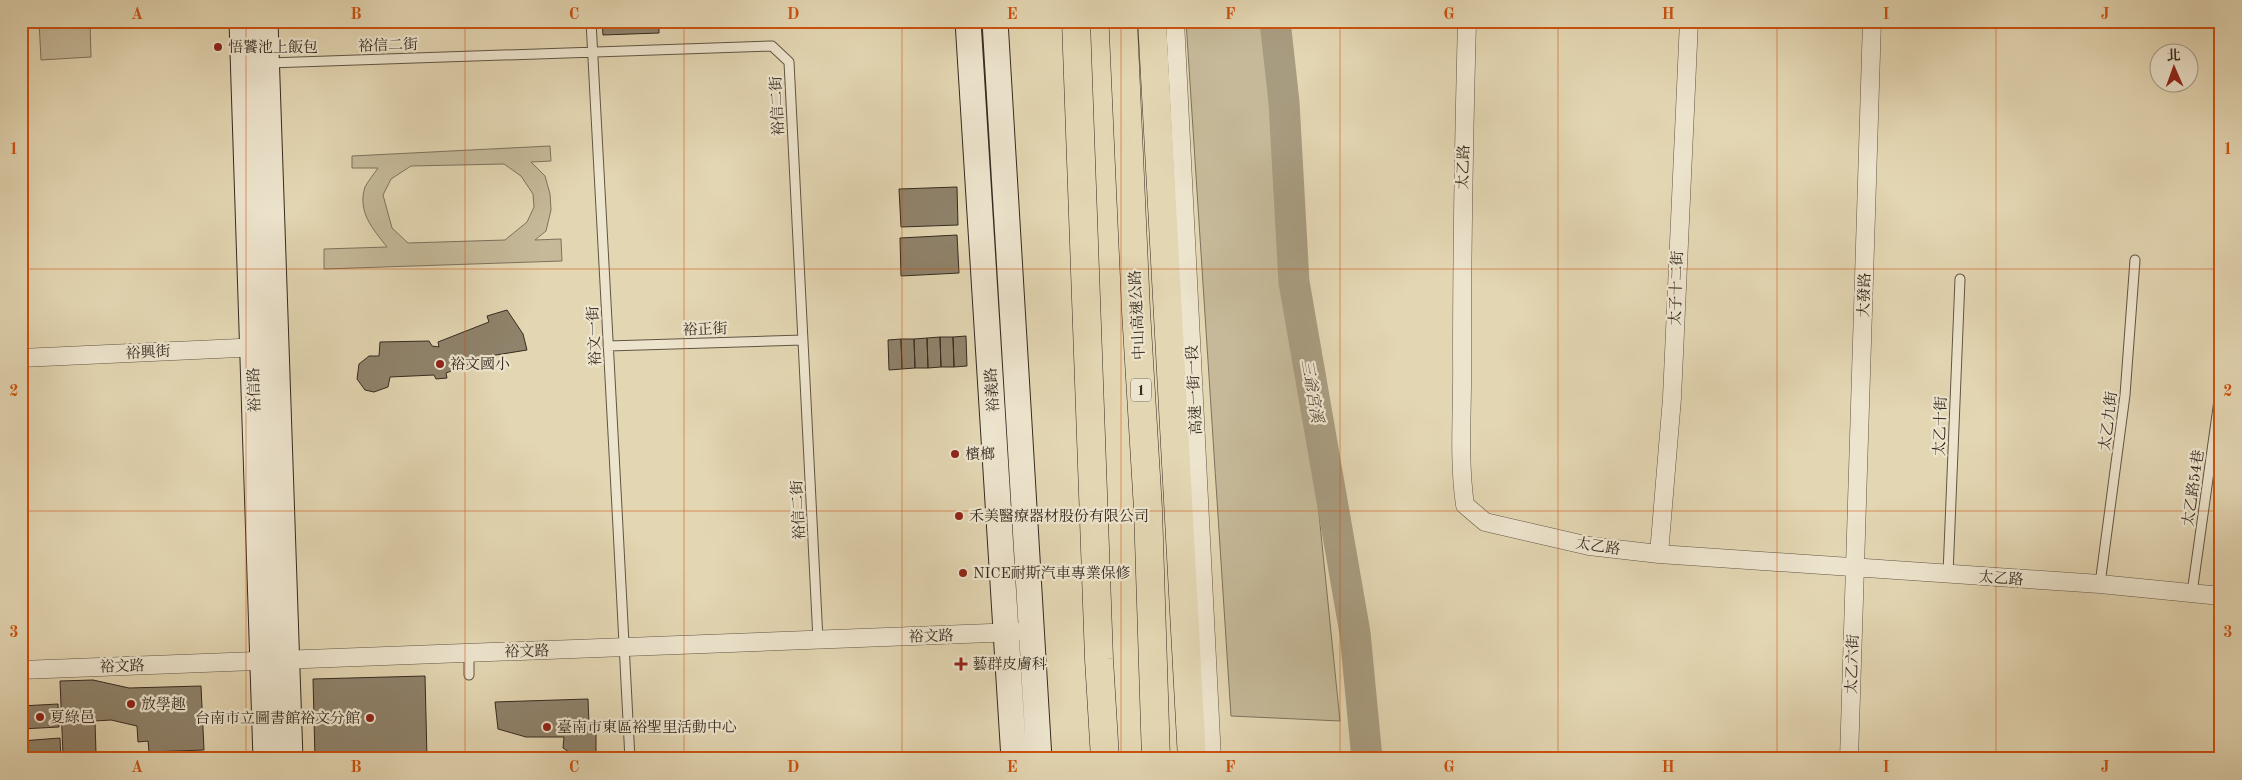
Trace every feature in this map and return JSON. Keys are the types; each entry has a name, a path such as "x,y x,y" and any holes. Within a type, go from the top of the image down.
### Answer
{"highway":[{"path":"1076,21 1099,659 1105,759"},
{"name":"中山高速公路","path":"1123,21 1148,509 1156,759"},
{"path":"1152,21 1192,759"},
{"path":"1090,759 1099,659"}],"street":[{"name":"裕信路","path":"242,21 255,63"},
{"name":"裕信路","path":"265,21 255,63 264,346 275,661 290,759"},
{"name":"裕義路","path":"968,21 1008,633 1014,759"},
{"name":"裕義路","path":"994,21 1039,759"},
{"name":"高速一街一段","path":"1175,21 1212,759"},
{"name":"太乙路","path":"1467,21 1462,222 1463,416 1461,474 1465,505 1485,522 1589,546 1660,554 1855,569 2100,584 2221,596"},
{"name":"太子十二街","path":"1660,554 1672,398 1689,21"},
{"name":"大發路","path":"1855,569 1872,21"},
{"name":"裕興街","path":"21,358 264,346"},
{"name":"太乙六街","path":"1849,759 1855,569"},
{"name":"裕文路","path":"21,670 1032,632"},
{"name":"裕信路","path":"266,759 275,661"}],"lane":[{"name":"裕文一街","path":"591,21 630,759"},
{"name":"裕信二街","path":"255,63 772,46 789,62 818,640"},
{"name":"太乙九街","path":"2100,584 2125,395 2135,260"},
{"name":"太乙十街","path":"1948,574 1960,279"},
{"name":"裕正街","path":"608,346 802,340"},
{"name":"太乙路54巷","path":"2192,593 2221,386"},
{"path":"469,652 469,675"}],"shaded area":[{"path":"39,21 90,21 91,57 41,60"},
{"path":"1186,21 1269,21 1340,721 1231,716"},
{"path":"550,146 551,161 531,162 545,176 550,194 551,210 546,231 535,240 561,239 562,261 324,269 324,249 387,247 368,220 363,204 365,187 378,168 352,168 352,156","holes":["504,164 521,176 533,194 534,207 527,222 505,240 408,243 392,228 383,195 391,179 411,166"]}],"building":[{"path":"602,21 659,21 659,33 603,35"},
{"path":"957,187 958,225 901,227 899,189"},
{"path":"957,235 959,273 901,276 900,238"},
{"path":"507,310 523,334 527,350 490,356 446,373 447,378 436,379 434,375 390,377 388,387 374,392 365,390 357,379 359,364 369,356 379,356 380,342 429,341 432,346 439,347 438,342 489,322 487,316"},
{"path":"966,336 967,366 954,367 953,337"},
{"path":"940,337 953,337 954,367 941,367"},
{"path":"940,337 941,367 928,368 927,338"},
{"path":"927,338 928,368 915,368 914,339"},
{"path":"901,339 914,339 915,368 902,369"},
{"path":"901,339 902,369 889,370 888,340"},
{"name":"台南市立圖書館裕文分館","path":"425,676 427,758 315,759 313,679"},
{"name":"放學趣","path":"93,680 129,688 201,686 204,750 149,752 148,741 138,742 137,726 111,720 95,721 96,754 63,755 60,681"},
{"name":"臺南市東區裕聖里活動中心","path":"588,699 589,725 596,724 596,759 579,759 563,748 564,737 526,737 498,729 495,702"},
{"name":"夏綠邑","path":"58,704 59,727 21,729 21,706"},
{"name":"夏綠邑","path":"60,738 61,759 21,759 21,741"},
{"path":"244,754 245,759 98,759"}],"waterway":[{"name":"三爺宮溪","path":"1275,21 1284,102 1294,282 1355,633 1367,759"}],"place":[{"name":"悟饕池上飯包","path":"218,47"},
{"name":"裕文國小","path":"440,364"},
{"name":"檳榔","path":"955,454"},
{"name":"禾美醫療器材股份有限公司","path":"959,516"},
{"name":"NICE耐斯汽車專業保修","path":"963,573"},
{"name":"藝群皮膚科","path":"961,664"},
{"name":"放學趣","path":"131,704"},
{"name":"夏綠邑","path":"40,717"},
{"name":"台南市立圖書館裕文分館","path":"370,718"},
{"name":"臺南市東區裕聖里活動中心","path":"547,727"}]}
